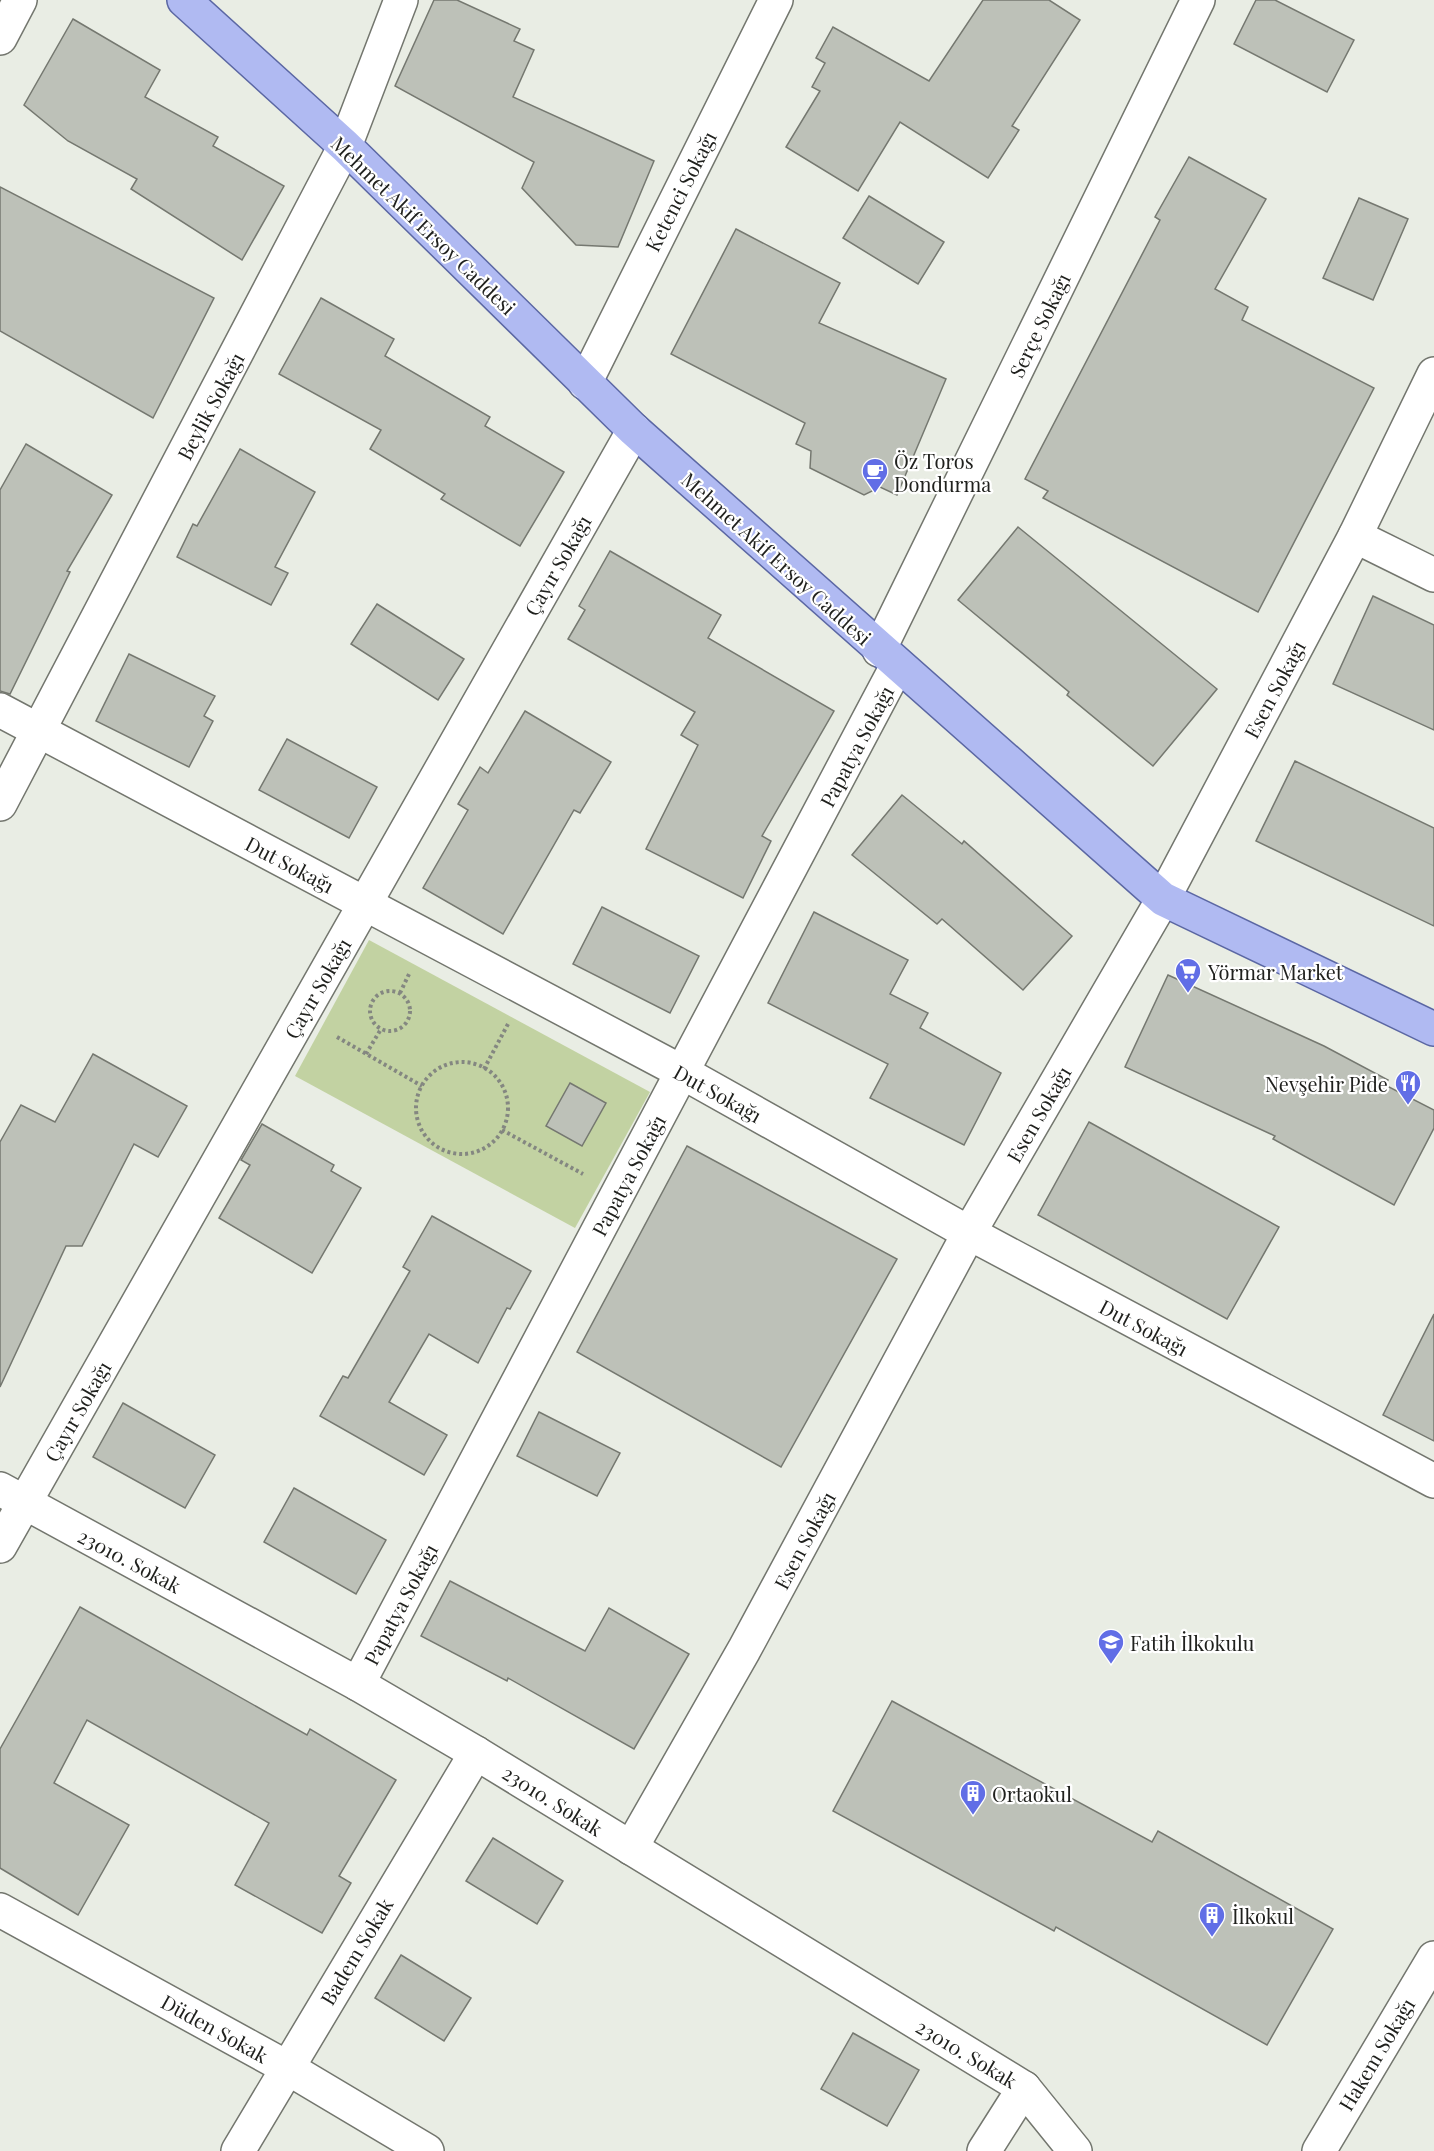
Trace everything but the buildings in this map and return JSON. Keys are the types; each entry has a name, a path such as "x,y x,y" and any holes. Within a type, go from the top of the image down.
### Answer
{"main road":[{"name":"Mehmet Akif Ersoy Caddesi","path":"184,0 345,146 634,430 888,658 1163,899 1434,1029"}],"street":[{"path":"0,38 20,0"},
{"name":"Beylik Sokağı","path":"0,804 345,146 400,0"},
{"name":"Ketenci Sokağı","path":"585,383 776,0"},
{"name":"Serçe Sokağı","path":"888,658 1198,0"},
{"name":"Esen Sokağı","path":"631,1848 744,1650 969,1233 1163,899 1355,536 1434,374"},
{"name":"Çayır Sokağı","path":"0,1546 12,1496 365,903 634,430"},
{"path":"1355,536 1434,575"},
{"name":"Papatya Sokağı","path":"358,1684 682,1072 888,658"},
{"name":"Dut Sokağı","path":"0,710 682,1072 969,1233 1434,1481"},
{"name":"23010. Sokak","path":"12,1496 358,1684 476,1753 1024,2088 1076,2151"},
{"name":"Badem Sokak","path":"238,2151 286,2067 476,1753"},
{"name":"Düden Sokak","path":"0,1910 286,2067 427,2151"},
{"name":"Hakem Sokağı","path":"1319,2151 1434,1958"},
{"path":"984,2151 1024,2088"}],"path":[{"path":"400,993 414,964"},
{"path":"387,991 400,993 405,997 411,1010 407,1023 395,1031 381,1029 369,1015 371,1002 375,997 387,991"},
{"path":"484,1068 512,1017"},
{"path":"366,1054 381,1029"},
{"path":"330,1033 422,1086"},
{"path":"461,1062 484,1068 500,1082 506,1096 508,1110 502,1130 485,1148 471,1153 455,1154 440,1149 429,1140 420,1127 416,1112 422,1086 433,1072 447,1065 461,1062"},
{"path":"502,1130 619,1192"}],"green space":[{"path":"369,940 650,1092 575,1228 295,1076"}],"place":[{"name":"Öz Toros Dondurma","path":"875,494"},
{"name":"Yörmar Market","path":"1188,994"},
{"name":"Nevşehir Pide","path":"1408,1106"},
{"name":"Fatih İlkokulu","path":"1111,1665"},
{"name":"Ortaokul","path":"973,1816"},
{"name":"İlkokul","path":"1212,1938"}]}
